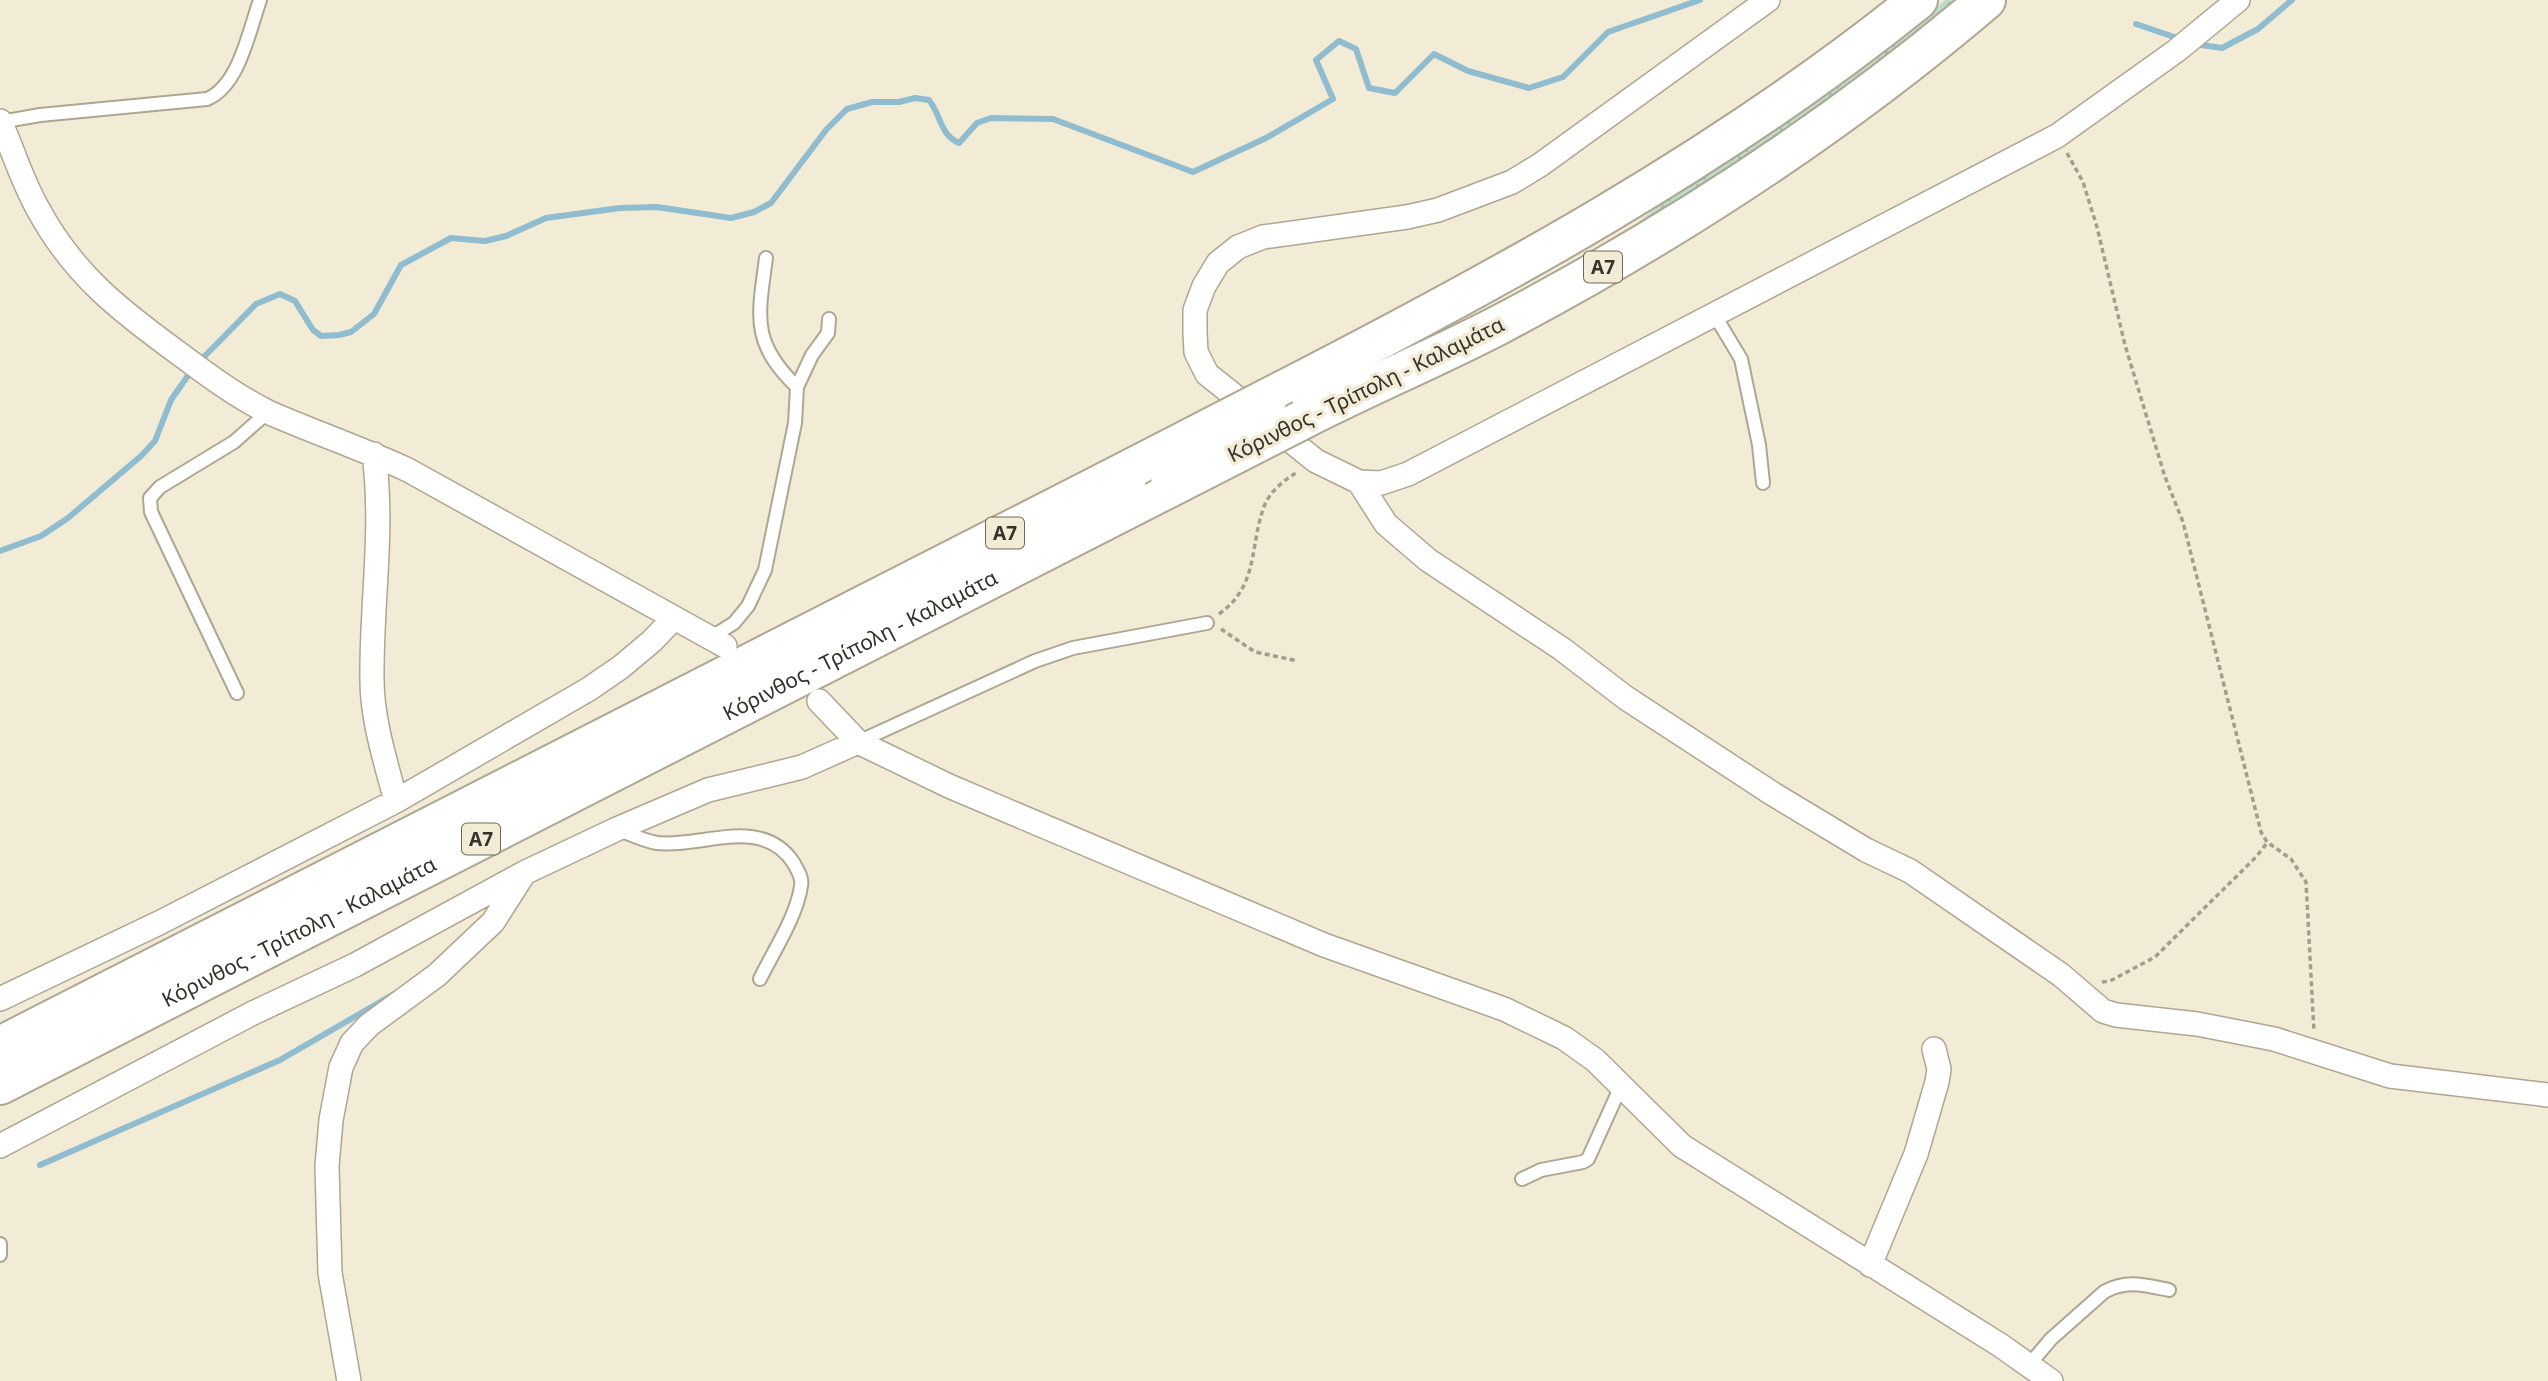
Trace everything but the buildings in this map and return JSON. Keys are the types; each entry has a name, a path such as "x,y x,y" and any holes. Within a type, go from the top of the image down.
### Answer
{"highway":[{"name":"Κόρινθος - Τρίπολη - Καλαμάτα","path":"0,1046 1136,466 1525,262 1627,203 1808,84 1862,46 1918,0"},
{"name":"Κόρινθος - Τρίπολη - Καλαμάτα","path":"0,1085 1302,420 1494,327 1613,262 1733,187 1886,82 1986,0"},
{"path":"1886,82 2011,0"}],"street":[{"path":"1768,0 1540,165 1512,182 1438,210 1263,237 1238,247 1218,263 1204,286 1195,310 1196,352 1207,374 1316,461 1359,482 1381,483 1408,474 2057,136 2176,51 2238,0"},
{"path":"0,121 38,210 68,254 106,298 201,370 268,411 374,454 491,515 717,642"},
{"path":"374,454 379,493 379,533 372,682 396,802"},
{"path":"1359,482 1386,524 1429,559 1562,649 1626,698 1773,794 1866,850 1910,871 2071,984 2103,1011 2116,1016 2197,1024 2274,1039 2389,1076 2548,1095"},
{"path":"0,999 159,923 396,802 589,689 621,667 673,619"},
{"path":"819,701 858,742 949,786 1324,945 1535,1022 1564,1038 1595,1060 1682,1146 2000,1345 2051,1381"},
{"path":"0,1146 253,1013 355,965 524,873 617,829 708,790 802,767 858,742"},
{"path":"349,1381 330,1273 327,1166 331,1120 341,1067 352,1043 369,1025 437,975 493,922 524,873"},
{"path":"1870,1265 1916,1154 1937,1082 1939,1069 1934,1049"}],"lane":[{"path":"0,121 207,99 218,95 233,76 260,0"},
{"path":"766,258 761,332 772,359 797,387"},
{"path":"1714,314 1741,359 1759,445 1763,483"},
{"path":"717,642 748,606 765,570 795,423 797,387 812,355 828,333 829,319"},
{"path":"237,693 151,512 150,498 160,487 234,442 268,411"},
{"path":"858,742 1048,657 1073,649 1207,623"},
{"path":"617,829 655,843 744,836 769,842 789,856 798,870 802,884 789,920 760,979"},
{"path":"1522,1179 1541,1170 1583,1163 1588,1159 1621,1086"},
{"path":"0,1244 0,1255"},
{"path":"2029,1365 2051,1339 2114,1286 2132,1283 2169,1290"}],"path":[{"path":"2057,136 2083,182 2097,227 2125,345 2165,477 2183,522 2261,832 2267,842 2291,859 2306,882 2315,1018 2312,1052"},
{"path":"1207,623 1229,607 1244,587 1254,561 1266,503 1272,494 1285,480 1316,461"},
{"path":"1207,623 1229,632 1255,652 1298,661"},
{"path":"2071,984 2110,981 2155,957 2256,857 2267,842"}],"green space":[{"path":"1945,0 1962,0 1806,119 1723,174 1638,222 1690,183 1871,60"}],"waterway":[{"path":"0,551 41,536 68,518 141,456 155,441 171,400 194,367 256,304 280,294 295,301 313,330 321,336 339,335 351,332 374,314 401,265 451,238 485,241 506,236 546,218 620,208 657,207 731,218 754,212 771,203 826,130 847,109 872,102 899,102 915,98 929,100 944,130 959,143 977,123 991,118 1053,119 1193,172 1266,138 1333,99 1316,60 1339,41 1356,49 1369,88 1395,93 1434,54 1468,71 1529,88 1563,77 1608,32 1700,0"},
{"path":"2194,44 2222,48 2258,29 2292,0"},
{"path":"2136,24 2180,39"},
{"path":"40,1165 280,1060 394,994"}]}
